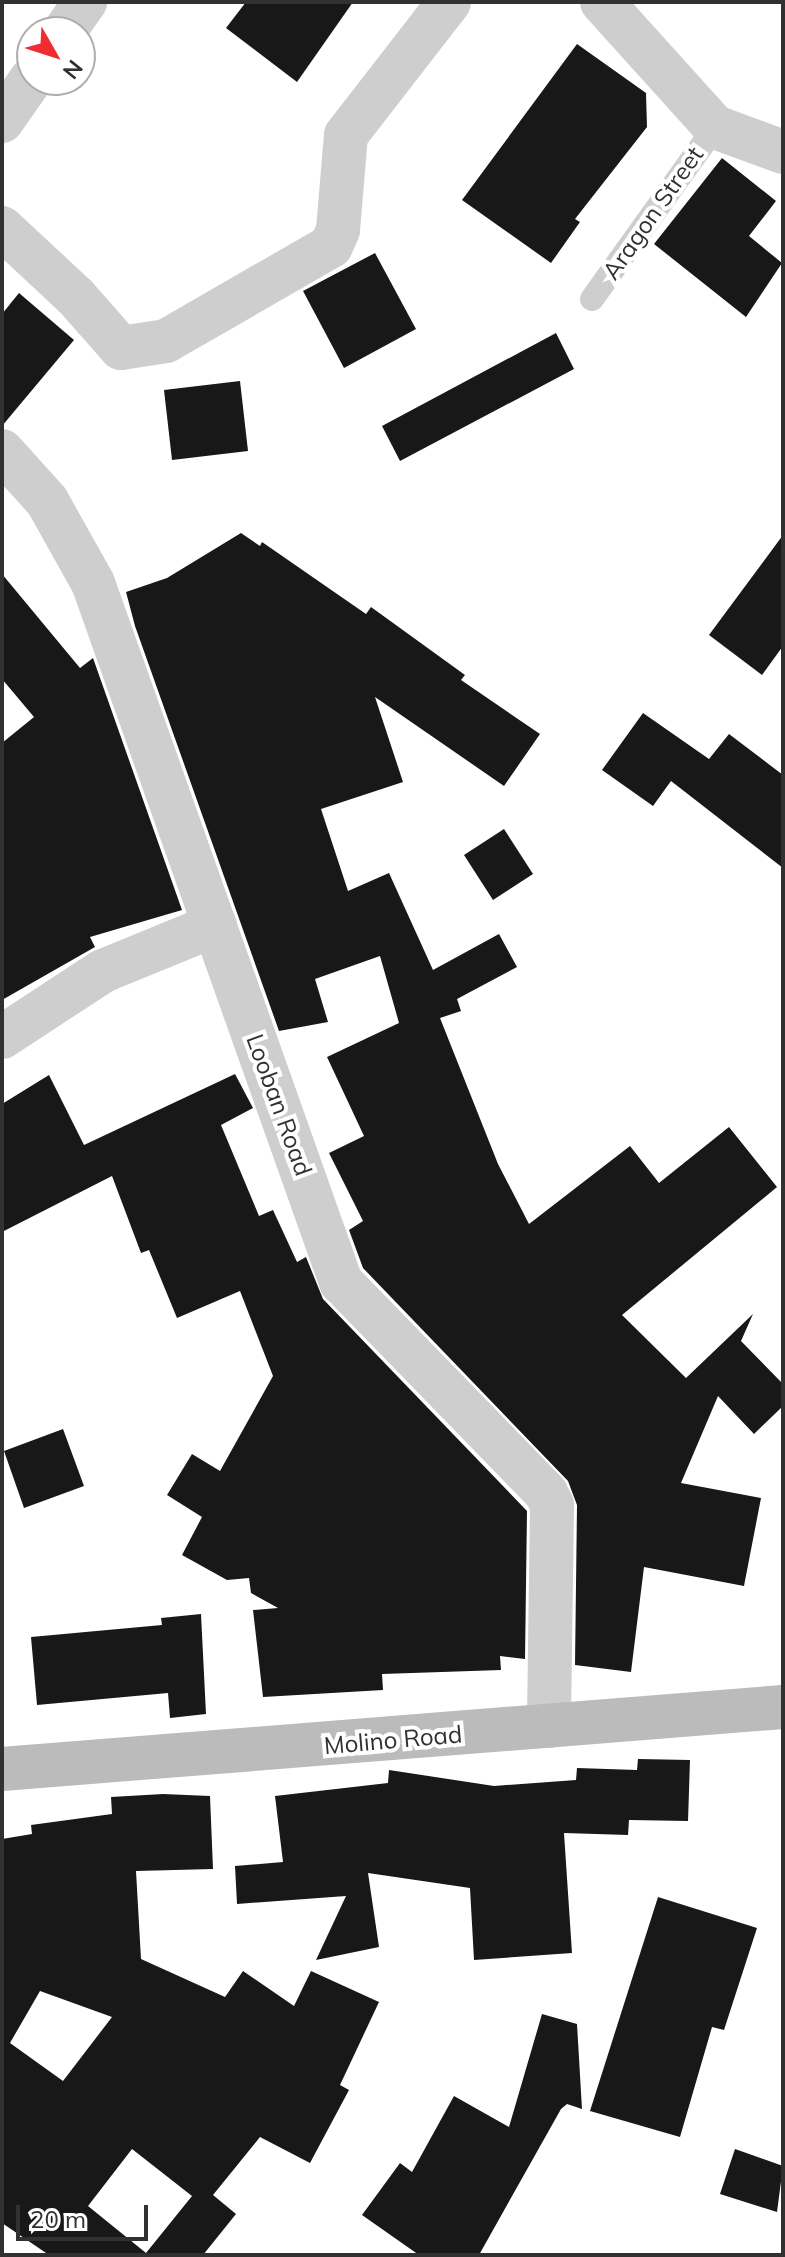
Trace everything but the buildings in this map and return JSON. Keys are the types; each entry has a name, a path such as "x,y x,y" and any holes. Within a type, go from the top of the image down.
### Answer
{"main road":[{"name":"Molino Road","path":"2,1769 783,1707"}],"street":[{"path":"2,228 76,297 121,348 166,341 331,246 338,230 346,135 449,2"},
{"path":"613,7 715,127 783,152"},
{"path":"2,121 19,96"},
{"name":"Looban Road","path":"2,451 47,501 93,583 341,1282 546,1493 552,1505 549,1726"},
{"path":"2,1037 103,971 215,925"}],"lane":[{"name":"Aragon Street","path":"592,299 715,127"}]}
